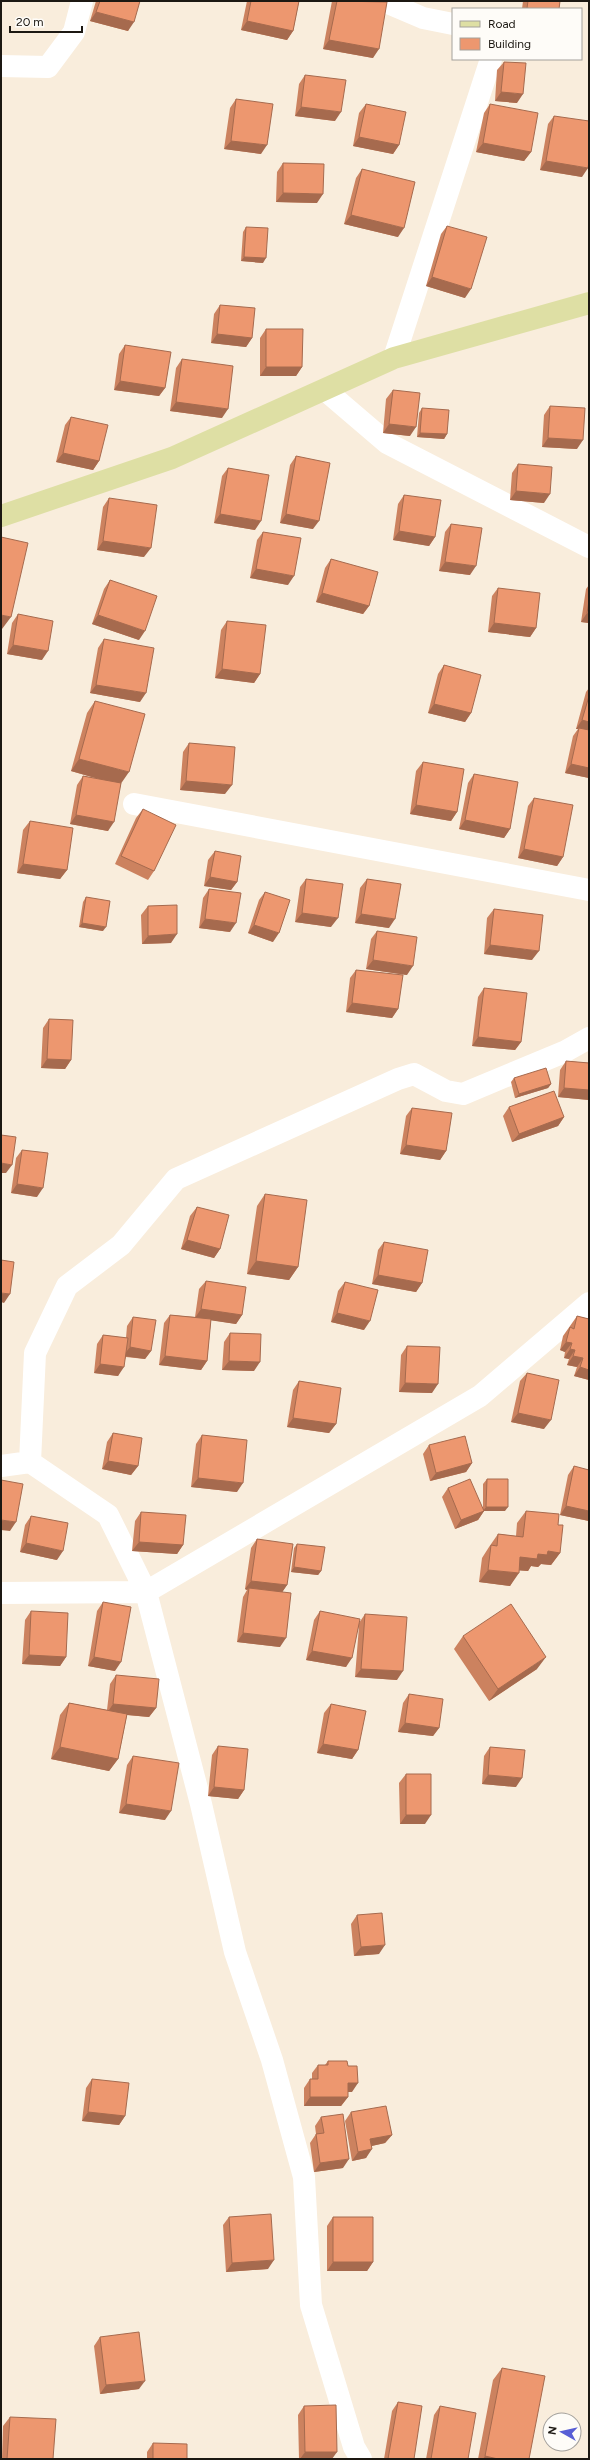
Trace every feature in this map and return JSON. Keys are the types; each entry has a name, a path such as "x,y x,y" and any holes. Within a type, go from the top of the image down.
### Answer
{"main road":[{"path":"1,516 172,458 394,358 589,303"}],"street":[{"path":"1,66 48,67 74,32 82,1"},
{"path":"383,1 423,18 452,24"},
{"path":"394,358 491,60"},
{"path":"325,390 387,443 589,547"},
{"path":"134,804 589,890"},
{"path":"30,1462 35,1353 67,1286 121,1245 176,1179 398,1079 414,1074 446,1091 463,1094 564,1052 589,1038"},
{"path":"1,1593 146,1592 480,1396 589,1303"},
{"path":"1,1466 30,1462 108,1514 146,1592 201,1804 235,1952 272,2060 304,2177 311,2305 354,2448 361,2459"}],"building":[{"path":"100,1 140,1 134,22 96,12"},
{"path":"251,1 299,1 293,31 247,21"},
{"path":"337,1 387,2 379,49 329,40"},
{"path":"528,1 560,1 559,8 527,8"},
{"path":"504,62 526,63 523,94 501,92"},
{"path":"305,75 346,80 341,112 301,107"},
{"path":"236,99 273,104 267,145 231,141"},
{"path":"366,104 406,112 399,145 359,137"},
{"path":"490,104 538,113 531,152 483,143"},
{"path":"554,116 589,121 588,168 546,161"},
{"path":"283,163 324,164 323,194 283,193"},
{"path":"362,169 415,182 404,228 351,215"},
{"path":"447,226 487,237 471,289 432,277"},
{"path":"246,227 268,228 266,258 244,257"},
{"path":"220,305 255,308 252,338 217,334"},
{"path":"266,329 303,329 302,367 266,367"},
{"path":"125,345 171,352 165,388 120,381"},
{"path":"182,359 233,366 228,409 176,402"},
{"path":"393,390 420,393 416,427 389,424"},
{"path":"550,406 585,408 583,440 548,438"},
{"path":"422,408 449,410 447,434 420,433"},
{"path":"71,417 108,425 99,461 63,453"},
{"path":"296,456 330,463 319,521 286,514"},
{"path":"518,464 552,467 550,494 516,491"},
{"path":"228,468 269,475 261,521 220,514"},
{"path":"404,495 441,500 435,537 399,531"},
{"path":"109,498 157,505 151,548 103,541"},
{"path":"451,524 482,528 476,566 445,562"},
{"path":"263,532 301,538 294,576 256,569"},
{"path":"1,537 28,543 11,617 1,615"},
{"path":"331,559 378,572 369,606 322,593"},
{"path":"110,580 157,596 145,631 98,615"},
{"path":"498,588 540,593 536,628 494,623"},
{"path":"589,601 589,614 587,613"},
{"path":"18,614 53,621 48,651 13,645"},
{"path":"227,621 266,625 260,674 222,669"},
{"path":"104,639 154,648 146,693 96,685"},
{"path":"444,665 481,675 471,713 434,704"},
{"path":"589,696 589,722 582,720"},
{"path":"95,701 145,714 129,772 79,759"},
{"path":"579,728 589,730 589,768 571,764"},
{"path":"189,743 235,747 232,785 186,781"},
{"path":"423,762 464,769 457,812 416,805"},
{"path":"474,774 518,782 510,829 465,820"},
{"path":"83,776 121,783 114,822 76,815"},
{"path":"534,798 573,805 563,857 524,849"},
{"path":"143,809 176,825 154,871 121,856"},
{"path":"30,821 73,828 67,870 23,864"},
{"path":"215,851 241,856 237,882 210,877"},
{"path":"306,879 343,884 338,918 302,913"},
{"path":"367,879 401,884 395,919 361,914"},
{"path":"209,889 241,893 236,923 205,919"},
{"path":"265,892 290,900 279,933 254,925"},
{"path":"86,897 110,901 106,927 82,923"},
{"path":"177,905 177,934 148,936 148,906"},
{"path":"494,909 543,915 539,951 490,945"},
{"path":"377,931 417,937 413,966 373,960"},
{"path":"356,970 403,975 398,1009 352,1003"},
{"path":"484,988 527,993 521,1042 478,1037"},
{"path":"49,1019 73,1020 71,1060 47,1059"},
{"path":"566,1061 589,1063 589,1090 564,1088"},
{"path":"546,1068 551,1084 519,1094 514,1078"},
{"path":"554,1091 564,1117 519,1134 509,1107"},
{"path":"412,1108 452,1113 446,1151 406,1145"},
{"path":"1,1135 16,1137 12,1165 1,1163"},
{"path":"22,1150 48,1153 43,1188 17,1184"},
{"path":"265,1194 307,1200 298,1267 256,1261"},
{"path":"197,1207 229,1215 220,1249 187,1240"},
{"path":"384,1242 428,1250 422,1283 378,1275"},
{"path":"1,1260 14,1262 10,1294 1,1293"},
{"path":"206,1281 246,1287 242,1315 201,1309"},
{"path":"345,1282 378,1290 370,1321 337,1313"},
{"path":"170,1315 211,1319 207,1361 165,1356"},
{"path":"577,1316 589,1319 589,1370 580,1367 583,1358 573,1356 575,1350 570,1349 572,1343 566,1342 570,1327 574,1329"},
{"path":"133,1317 156,1320 151,1351 130,1347"},
{"path":"230,1333 261,1334 260,1362 229,1361"},
{"path":"103,1335 128,1338 124,1367 100,1364"},
{"path":"407,1346 440,1347 438,1384 405,1383"},
{"path":"527,1373 559,1380 551,1420 518,1413"},
{"path":"299,1381 341,1388 336,1424 293,1418"},
{"path":"113,1433 142,1438 138,1466 108,1461"},
{"path":"202,1435 247,1440 243,1483 198,1478"},
{"path":"465,1436 472,1463 436,1473 429,1445"},
{"path":"574,1466 589,1470 589,1511 566,1506"},
{"path":"470,1479 484,1511 461,1520 448,1488"},
{"path":"487,1479 508,1479 508,1507 486,1507"},
{"path":"1,1480 23,1484 16,1522 1,1520"},
{"path":"526,1511 559,1514 558,1525 563,1525 560,1553 548,1551 547,1555 538,1554 537,1559 520,1557 519,1573 488,1570 491,1545 497,1546 498,1534 523,1537"},
{"path":"141,1512 186,1515 183,1545 139,1542"},
{"path":"31,1516 68,1523 63,1551 26,1543"},
{"path":"257,1539 293,1544 287,1585 251,1581"},
{"path":"297,1544 325,1547 321,1571 294,1567"},
{"path":"249,1588 291,1593 286,1638 243,1633"},
{"path":"103,1602 131,1607 121,1662 94,1657"},
{"path":"511,1604 546,1657 498,1689 463,1636"},
{"path":"31,1611 68,1613 66,1657 29,1655"},
{"path":"320,1611 360,1619 352,1658 312,1651"},
{"path":"365,1614 407,1617 403,1671 361,1669"},
{"path":"116,1675 159,1679 156,1708 113,1704"},
{"path":"409,1694 443,1699 439,1728 405,1723"},
{"path":"69,1703 127,1714 118,1759 60,1747"},
{"path":"331,1704 366,1711 358,1750 323,1744"},
{"path":"218,1746 248,1749 244,1790 214,1787"},
{"path":"490,1747 525,1750 522,1778 488,1775"},
{"path":"133,1756 179,1763 171,1811 126,1804"},
{"path":"406,1774 431,1774 431,1815 406,1815"},
{"path":"382,1913 385,1945 361,1947 357,1915"},
{"path":"328,2061 347,2061 348,2066 357,2066 358,2083 348,2083 348,2097 310,2097 310,2079 318,2079 318,2065 328,2065"},
{"path":"92,2079 129,2083 125,2116 88,2112"},
{"path":"386,2106 392,2135 370,2139 372,2149 358,2152 351,2112"},
{"path":"343,2114 349,2159 320,2163 316,2134 324,2133 321,2117"},
{"path":"271,2214 274,2260 232,2263 229,2217"},
{"path":"333,2217 373,2217 373,2262 333,2262"},
{"path":"139,2332 145,2381 106,2385 100,2337"},
{"path":"502,2368 545,2376 529,2459 498,2459 485,2456"},
{"path":"398,2402 422,2406 414,2459 388,2459"},
{"path":"336,2405 337,2452 305,2452 304,2406"},
{"path":"440,2406 476,2413 468,2459 431,2459"},
{"path":"10,2417 56,2419 53,2459 7,2459"},
{"path":"153,2443 187,2444 187,2459 153,2459"}]}
